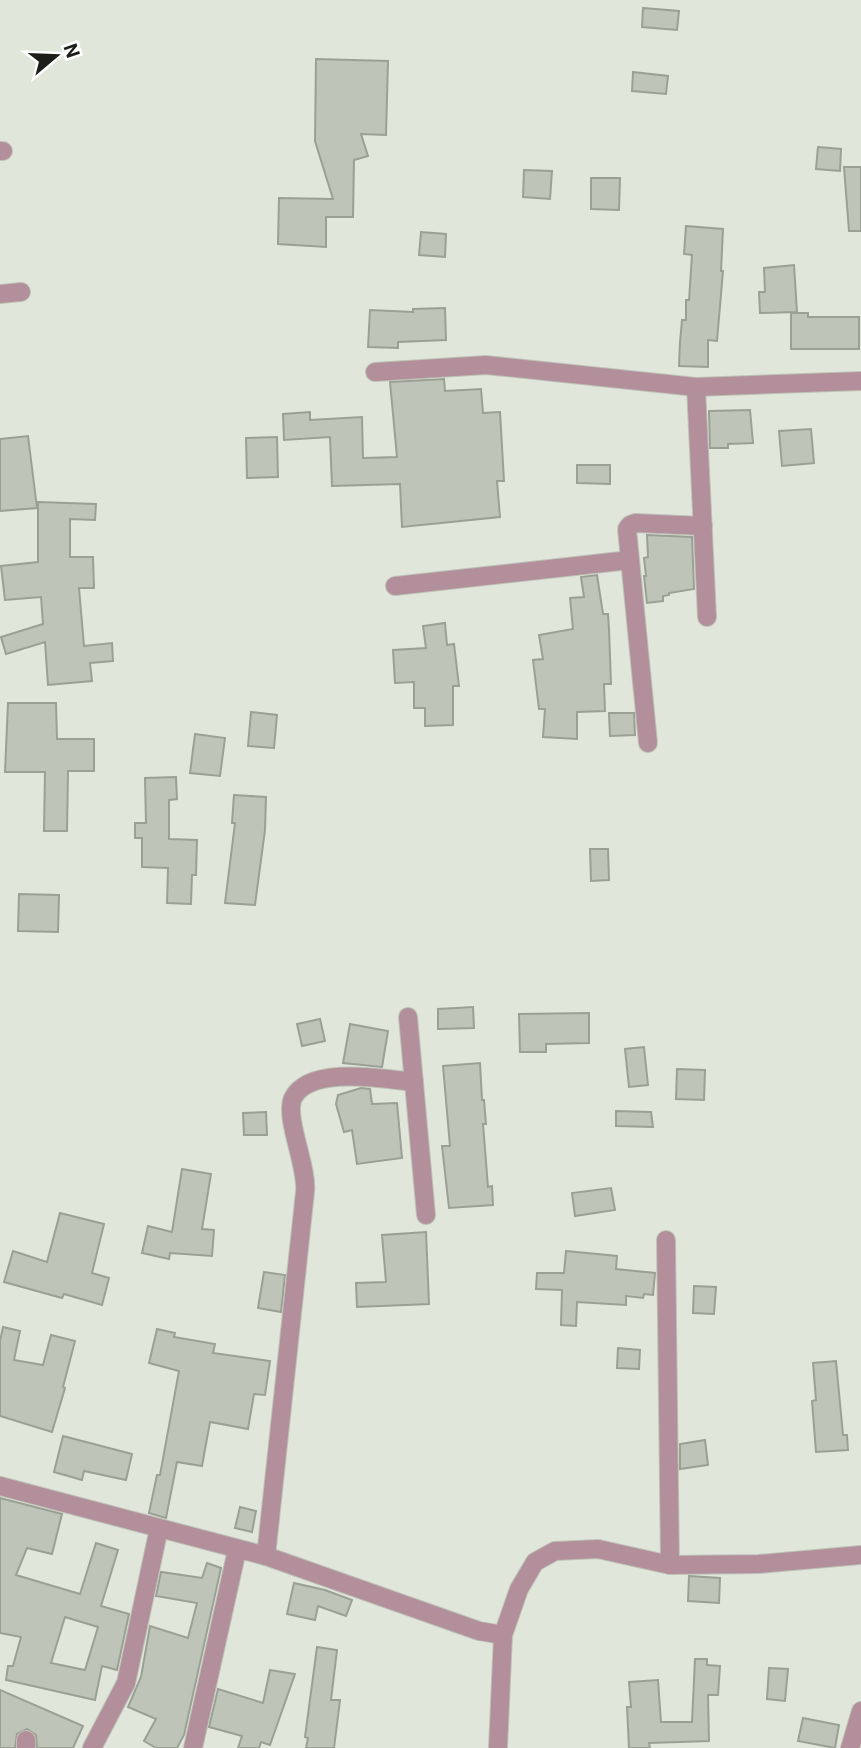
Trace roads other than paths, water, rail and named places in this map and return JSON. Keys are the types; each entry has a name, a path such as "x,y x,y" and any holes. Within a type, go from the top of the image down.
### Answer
{"street":[{"path":"0,294 21,292"},
{"path":"375,372 486,365 695,387 861,381"},
{"path":"695,387 707,617"},
{"path":"648,743 627,529 635,523 703,526"},
{"path":"395,586 630,560"},
{"path":"408,1017 426,1215"},
{"path":"266,1556 306,1185 291,1114 293,1098 303,1087 336,1075 414,1082"},
{"path":"666,1240 670,1565"},
{"path":"0,1486 266,1556 479,1631 503,1635"},
{"path":"92,1748 127,1683 159,1528"},
{"path":"498,1748 503,1635 519,1589 535,1562 555,1551 598,1549 670,1565 759,1564 861,1555"},
{"path":"193,1748 237,1550"},
{"path":"850,1748 861,1711"}]}
